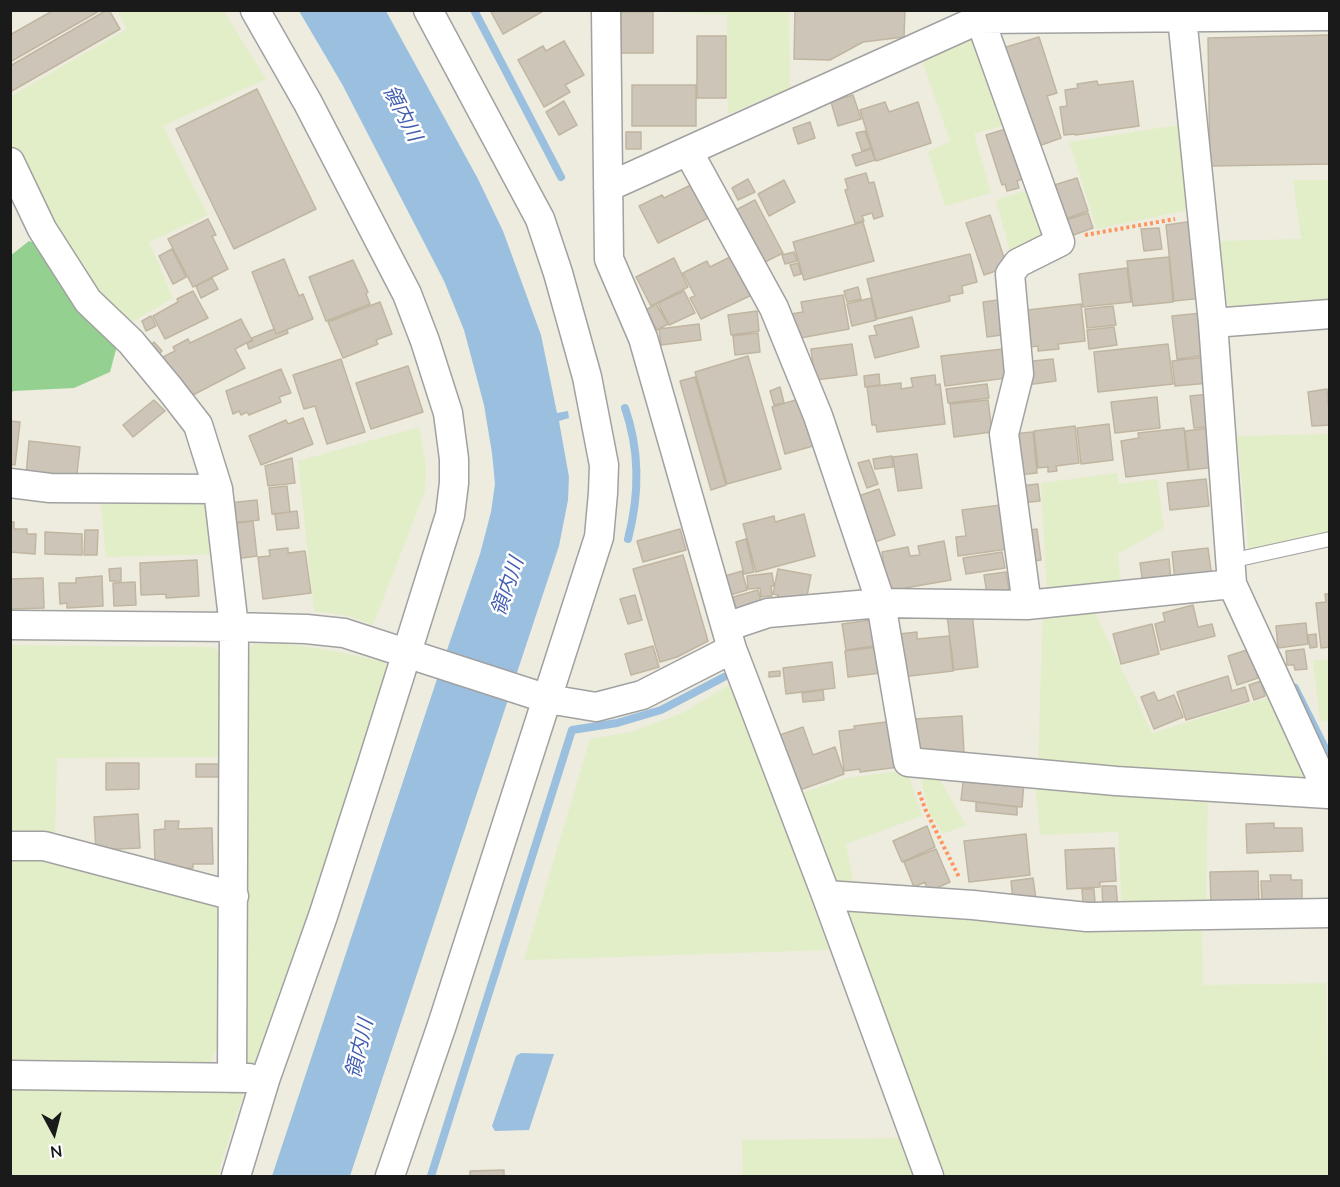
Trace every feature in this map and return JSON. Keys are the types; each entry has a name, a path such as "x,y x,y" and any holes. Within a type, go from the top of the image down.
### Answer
{"street":[{"path":"236,1176 266,1077 323,916 410,653 450,515 454,483 454,459 448,413 407,294 308,103 255,10"},
{"path":"390,1176 446,1014 543,697 599,537 604,465 587,377 558,273 540,219 428,10"},
{"path":"606,10 609,259 642,338 729,638 929,1176"},
{"path":"608,187 688,151 950,21 1329,16"},
{"path":"688,151 774,308 818,416 881,603 908,762 1116,781 1326,784 1231,573 1213,323 1182,17"},
{"path":"980,19 1060,242 1018,263 1010,274 1020,374 1004,434 1027,605"},
{"path":"10,162 42,229 88,300 131,342 198,425 218,489 234,627 232,1078"},
{"path":"1213,323 1329,314"},
{"path":"10,483 50,488 218,489"},
{"path":"10,626 234,627 306,629 344,633 543,697 596,707 642,695 768,614 881,603 1027,605 1231,573"},
{"path":"10,846 44,846 234,896"},
{"path":"826,895 973,905 1087,917 1329,913"},
{"path":"10,1076 266,1077"}],"lane":[{"path":"1231,573 1329,539"}],"path":[{"path":"1060,242 1094,232 1202,215"},
{"path":"908,762 926,811 973,905"}],"green space":[{"path":"117,11 224,11 266,79 163,126 208,215 149,242 173,298 124,327 97,303 11,148 11,96 127,29"},
{"path":"642,11 789,11 790,89 728,114 727,15"},
{"path":"966,38 981,43 1007,124 974,134 991,193 945,206 928,152 950,141 921,57"},
{"path":"1185,124 1194,209 1097,229 1069,142"},
{"path":"1293,180 1329,180 1329,304 1229,313 1219,241 1301,239"},
{"path":"1031,189 1050,240 1012,259 996,200"},
{"path":"29,241 41,246 118,342 110,372 74,388 13,391 11,395 10,256"},
{"path":"419,427 426,466 425,491 373,625 349,616 314,611 298,461"},
{"path":"1329,434 1329,534 1249,551 1237,436"},
{"path":"1117,473 1119,484 1157,479 1164,528 1118,554 1121,589 1047,595 1041,483"},
{"path":"204,494 219,554 106,557 100,496"},
{"path":"1092,606 1152,733 1270,697 1308,775 1303,783 1038,765 1043,612"},
{"path":"280,643 340,652 384,662 393,675 260,1070 244,1066 242,660 252,644"},
{"path":"11,645 214,647 225,659 226,757 57,758 55,840 11,839"},
{"path":"1329,659 1329,720 1320,721 1313,661"},
{"path":"734,682 829,950 524,960 590,739 631,732 682,713"},
{"path":"907,770 922,816 846,844 854,885 839,886 830,878 799,794 847,778"},
{"path":"934,770 966,825 943,834 929,812 919,772"},
{"path":"1035,783 1208,793 1206,909 1122,909 1118,832 1040,835"},
{"path":"11,853 223,901 222,1037 207,1069 11,1067"},
{"path":"857,903 1202,923 1203,985 1326,983 1329,1176 942,1176 843,911"},
{"path":"13,1087 245,1089 217,1176 11,1176 10,1091"},
{"path":"906,1138 920,1176 743,1176 742,1140"}],"water":[{"name":"領内川","path":"299,11 386,11 478,179 503,231 541,335 557,413 568,411 569,418 559,421 569,477 568,500 559,546 350,1176 272,1176 480,554 491,512 495,484 484,405 464,330 444,281 342,84"},
{"path":"521,1053 554,1054 529,1130 495,1131 492,1126 516,1056"}],"building":[{"path":"54,10 101,10 10,62 10,35"},
{"path":"107,10 120,29 10,92 10,66"},
{"path":"490,10 545,10 503,34"},
{"path":"795,10 905,10 904,37 863,42 830,60 794,59"},
{"path":"621,12 653,12 653,53 621,53"},
{"path":"1330,35 1330,164 1210,166 1208,38"},
{"path":"697,36 726,36 726,98 697,98"},
{"path":"1039,37 1057,93 1047,96 1061,138 1036,147 1003,48"},
{"path":"564,41 584,75 565,85 570,92 544,107 518,60 543,46 546,51"},
{"path":"1097,81 1098,85 1133,81 1139,126 1064,135 1060,107 1067,106 1065,90 1078,88 1077,84"},
{"path":"632,85 696,85 696,126 632,126"},
{"path":"257,89 316,209 234,249 176,129"},
{"path":"853,95 861,119 838,126 831,102"},
{"path":"564,101 577,125 559,135 546,112"},
{"path":"885,102 889,112 918,102 931,143 876,161 860,110"},
{"path":"810,122 815,138 798,144 793,128"},
{"path":"1009,128 1025,178 1017,181 1019,188 1007,191 1005,184 1002,185 986,135"},
{"path":"865,131 871,148 862,151 856,133"},
{"path":"626,132 641,132 641,149 626,149"},
{"path":"871,149 875,160 856,166 852,155"},
{"path":"866,173 869,183 874,182 883,216 874,219 872,213 862,216 864,221 855,223 845,190 848,189 845,179"},
{"path":"1077,178 1088,211 1059,221 1048,187"},
{"path":"748,179 755,192 738,200 732,188"},
{"path":"784,180 795,202 769,216 758,194"},
{"path":"695,183 712,216 658,243 639,206 662,195 664,198"},
{"path":"755,200 783,253 759,265 732,212"},
{"path":"1088,213 1093,228 1065,238 1060,222"},
{"path":"990,215 1007,267 984,275 966,223"},
{"path":"208,219 216,235 212,236 228,269 193,287 168,239"},
{"path":"1194,221 1203,298 1174,301 1166,225"},
{"path":"863,222 874,261 804,280 793,242"},
{"path":"1159,228 1162,249 1144,251 1141,229"},
{"path":"172,249 186,277 173,284 159,256"},
{"path":"794,252 797,261 785,264 782,255"},
{"path":"736,254 756,293 701,319 690,298 695,296 683,273 707,261 710,267"},
{"path":"970,254 977,282 962,286 963,293 949,296 950,301 877,319 867,279"},
{"path":"1169,257 1173,302 1133,306 1127,261"},
{"path":"674,258 688,287 651,306 636,277"},
{"path":"284,259 299,296 303,294 313,319 276,334 252,272"},
{"path":"353,260 368,292 366,294 370,304 326,321 309,277"},
{"path":"798,263 801,274 794,276 790,265"},
{"path":"1127,268 1131,302 1083,307 1079,274"},
{"path":"212,278 218,289 201,298 196,286"},
{"path":"858,287 861,299 847,302 844,291"},
{"path":"193,291 208,318 165,339 153,316"},
{"path":"684,291 695,313 669,325 658,303"},
{"path":"843,295 849,329 795,339 791,314 803,312 801,302"},
{"path":"871,298 876,320 852,326 847,304"},
{"path":"1005,299 1009,334 987,337 983,302"},
{"path":"380,302 392,334 376,340 378,344 343,358 328,322"},
{"path":"656,304 668,324 657,330 646,310"},
{"path":"1081,304 1085,341 1058,344 1059,349 1038,351 1038,346 1022,348 1018,311"},
{"path":"1113,306 1116,325 1087,328 1085,309"},
{"path":"757,311 759,331 731,335 728,315"},
{"path":"1202,313 1207,355 1177,359 1172,316"},
{"path":"151,316 156,326 146,331 142,321"},
{"path":"912,317 919,347 875,358 869,336 877,335 874,326"},
{"path":"241,319 252,340 235,349 245,368 189,397 178,377 172,380 161,358 175,351 173,347 188,339 190,343"},
{"path":"699,324 701,340 661,345 659,329"},
{"path":"1114,327 1117,345 1089,349 1087,330"},
{"path":"274,329 276,334 287,330 288,333 249,349 247,343 253,341 252,338"},
{"path":"758,333 760,352 735,355 733,336"},
{"path":"154,342 162,351 155,358 146,349"},
{"path":"852,344 857,375 815,380 811,349"},
{"path":"1168,344 1173,384 1098,392 1094,352"},
{"path":"1003,349 1007,378 945,386 941,356"},
{"path":"748,356 781,469 727,484 695,372"},
{"path":"1207,357 1210,383 1175,386 1172,361"},
{"path":"341,359 365,432 327,444 315,406 304,409 293,375"},
{"path":"1053,359 1056,381 1026,385 1023,362"},
{"path":"408,366 423,412 371,429 356,383"},
{"path":"281,369 291,393 279,397 281,402 249,415 247,412 241,415 239,411 233,414 226,391"},
{"path":"879,374 880,385 865,387 864,376"},
{"path":"935,375 936,385 940,384 945,424 877,432 876,425 872,425 867,387 901,383 901,389 913,387 911,378"},
{"path":"695,377 726,485 711,490 680,381"},
{"path":"987,384 989,398 948,403 946,389"},
{"path":"780,387 784,403 774,405 770,391"},
{"path":"1327,389 1330,425 1312,426 1308,392"},
{"path":"1210,394 1214,426 1194,428 1190,396"},
{"path":"1157,397 1160,428 1115,433 1111,402"},
{"path":"799,399 813,446 785,454 772,407"},
{"path":"154,400 165,411 133,437 123,425"},
{"path":"988,400 992,432 954,437 950,404"},
{"path":"303,418 313,444 261,465 249,436 286,420 288,424"},
{"path":"10,421 20,422 15,465 10,464"},
{"path":"1109,424 1113,460 1081,464 1077,428"},
{"path":"1075,426 1079,463 1056,466 1057,471 1048,472 1048,467 1038,468 1034,431"},
{"path":"1184,428 1188,470 1126,477 1121,441 1139,438 1138,433"},
{"path":"1211,428 1216,467 1189,470 1185,431"},
{"path":"1033,432 1037,473 1017,475 1012,434"},
{"path":"29,441 80,447 76,482 26,476"},
{"path":"917,454 922,488 898,491 893,457"},
{"path":"892,456 893,467 875,469 873,459"},
{"path":"292,458 295,483 268,486 265,466"},
{"path":"869,460 878,484 867,488 858,463"},
{"path":"1206,479 1209,506 1170,510 1167,483"},
{"path":"1038,484 1040,501 1021,503 1019,486"},
{"path":"287,486 290,512 272,514 269,488"},
{"path":"879,489 895,535 869,544 853,498"},
{"path":"257,500 259,520 231,523 228,503"},
{"path":"1001,505 1008,549 958,556 956,537 966,536 962,510"},
{"path":"297,511 299,528 277,530 275,514"},
{"path":"804,514 815,556 756,572 743,524 774,516 775,522"},
{"path":"253,521 257,556 235,559 231,524"},
{"path":"10,522 14,522 14,529 27,529 27,534 36,534 35,554 10,552"},
{"path":"680,529 686,550 643,562 637,541"},
{"path":"1037,529 1041,560 1027,562 1024,531"},
{"path":"85,530 98,530 97,555 84,555"},
{"path":"45,532 82,534 82,555 45,554"},
{"path":"746,539 754,572 744,574 736,542"},
{"path":"944,541 951,580 888,591 882,552 908,547 910,556 920,555 918,546"},
{"path":"288,548 288,553 305,551 311,593 263,599 258,557 270,556 269,550"},
{"path":"1208,548 1212,577 1175,581 1172,552"},
{"path":"1002,552 1005,568 966,574 963,558"},
{"path":"683,555 708,641 677,657 660,662 633,569"},
{"path":"1169,559 1171,581 1143,584 1140,563"},
{"path":"197,560 199,596 166,598 166,594 141,595 140,563"},
{"path":"121,568 121,581 110,581 109,569"},
{"path":"778,569 811,575 806,601 777,600 778,595 773,594"},
{"path":"742,571 747,590 730,595 725,576"},
{"path":"1006,572 1009,590 987,594 984,575"},
{"path":"772,573 774,586 771,586 772,596 761,597 760,588 748,589 747,576"},
{"path":"102,576 103,606 67,608 67,603 60,604 59,583 76,583 76,578"},
{"path":"43,578 44,608 10,609 10,579"},
{"path":"135,582 136,605 114,606 113,583"},
{"path":"758,590 763,609 738,615 733,597"},
{"path":"1325,594 1330,594 1330,647 1321,648 1316,603 1326,602"},
{"path":"635,595 642,620 628,624 620,599"},
{"path":"1193,605 1198,627 1212,624 1215,636 1161,650 1155,624 1165,621 1163,613"},
{"path":"972,613 978,667 954,670 947,616"},
{"path":"878,619 881,645 846,650 842,624"},
{"path":"1306,623 1308,644 1278,648 1276,626"},
{"path":"1152,624 1159,654 1121,664 1113,634"},
{"path":"917,632 917,639 949,636 953,671 901,677 899,634"},
{"path":"1316,634 1317,647 1310,648 1308,635"},
{"path":"653,646 659,667 631,675 625,654"},
{"path":"886,646 889,672 848,677 845,651"},
{"path":"1250,649 1258,678 1237,685 1228,656"},
{"path":"1304,649 1307,669 1295,670 1294,665 1287,665 1286,651"},
{"path":"832,662 835,688 786,694 783,668"},
{"path":"780,671 780,676 769,677 769,672"},
{"path":"1228,676 1232,691 1245,687 1249,701 1186,720 1177,692"},
{"path":"1261,681 1265,696 1254,700 1249,685"},
{"path":"823,690 824,700 803,702 802,693"},
{"path":"1154,692 1158,701 1174,695 1183,717 1154,729 1141,697"},
{"path":"962,716 964,753 917,756 915,719"},
{"path":"894,721 899,767 860,772 860,769 844,771 839,731 855,729 854,726"},
{"path":"803,727 813,755 835,747 844,774 800,790 780,735"},
{"path":"106,763 139,763 139,789 106,790"},
{"path":"196,764 220,764 220,777 196,777"},
{"path":"964,774 1024,781 1022,807 961,800"},
{"path":"976,802 1017,807 1017,815 976,811"},
{"path":"138,814 140,848 96,850 94,817"},
{"path":"165,821 179,821 178,829 212,828 213,864 193,864 193,868 175,869 155,865 154,830 165,829"},
{"path":"1274,823 1274,828 1302,828 1303,851 1247,853 1246,824"},
{"path":"927,826 935,847 902,862 893,841"},
{"path":"1026,834 1030,875 969,882 964,841"},
{"path":"1114,848 1116,881 1100,882 1100,887 1067,889 1065,850"},
{"path":"936,849 950,882 928,892 925,882 914,887 904,862"},
{"path":"1258,871 1259,903 1211,905 1210,872"},
{"path":"1270,875 1291,875 1291,880 1302,880 1302,900 1262,901 1261,881 1271,881"},
{"path":"1033,878 1036,899 1013,901 1011,881"},
{"path":"1102,886 1116,886 1118,909 1103,910"},
{"path":"1082,889 1094,889 1095,903 1083,903"},
{"path":"504,1170 504,1176 470,1176 470,1171"}],"waterway":[{"path":"474,10 561,177"},
{"path":"625,408 633,441 636,474 634,507 628,539"},
{"path":"431,1176 572,730 617,723 661,710 724,677"},
{"path":"1295,688 1330,758"}]}
